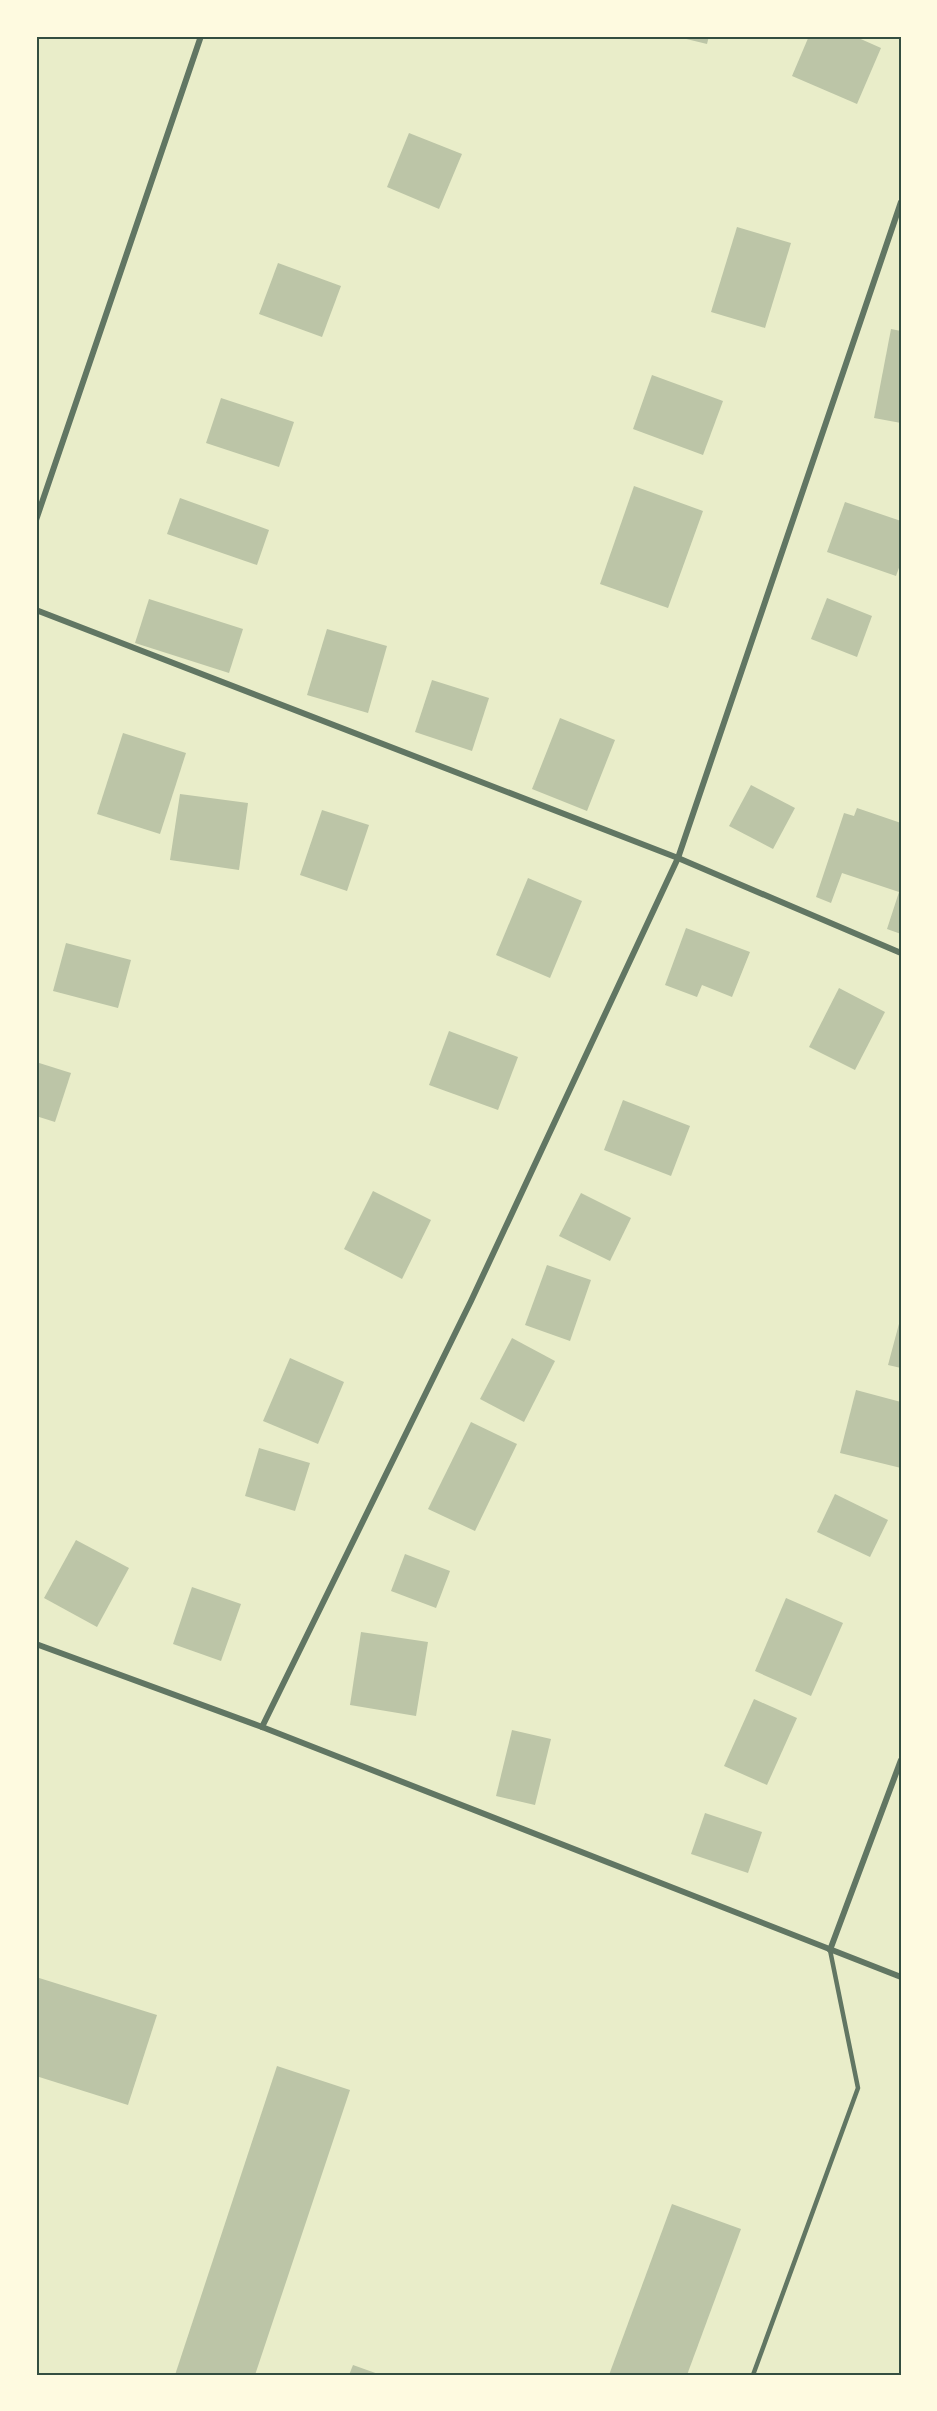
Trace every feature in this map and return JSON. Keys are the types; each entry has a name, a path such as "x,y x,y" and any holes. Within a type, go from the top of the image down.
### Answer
{"street":[{"path":"36,520 201,36"},
{"path":"262,1727 471,1301 678,858 901,202"},
{"path":"36,610 678,858 901,953"},
{"path":"36,1644 262,1727 901,1977"},
{"path":"830,1950 901,1760"}],"lane":[{"path":"753,2375 858,2088 830,1950"}],"building":[{"path":"674,36 709,36 707,44"},
{"path":"809,36 854,36 881,48 857,104 792,76"},
{"path":"409,133 462,154 439,209 387,187"},
{"path":"737,227 791,243 765,328 711,312"},
{"path":"278,263 341,286 322,337 259,314"},
{"path":"891,329 901,331 901,423 874,418"},
{"path":"652,375 723,401 703,455 633,429"},
{"path":"221,398 294,422 279,467 206,443"},
{"path":"634,486 703,511 668,608 600,584"},
{"path":"180,498 269,530 257,565 167,534"},
{"path":"845,502 901,521 901,562 896,576 827,552"},
{"path":"827,598 872,616 857,657 811,639"},
{"path":"149,599 243,629 229,673 135,643"},
{"path":"327,629 387,646 368,713 307,695"},
{"path":"432,680 489,698 472,751 415,732"},
{"path":"560,718 615,740 587,811 532,789"},
{"path":"123,733 186,753 160,834 97,814"},
{"path":"751,785 795,808 773,849 729,826"},
{"path":"180,794 248,803 239,870 170,860"},
{"path":"857,808 901,823 901,934 887,929 899,892 842,873 831,903 816,897 844,813 854,816"},
{"path":"322,810 369,825 347,891 300,875"},
{"path":"528,878 582,901 550,978 496,955"},
{"path":"686,928 750,952 732,997 702,985 697,997 665,985"},
{"path":"66,943 131,960 118,1008 53,991"},
{"path":"839,988 885,1012 855,1070 809,1047"},
{"path":"449,1031 518,1057 498,1110 429,1085"},
{"path":"36,1062 71,1073 55,1122 36,1116"},
{"path":"623,1100 690,1126 671,1176 604,1150"},
{"path":"373,1191 431,1220 402,1279 344,1249"},
{"path":"581,1193 631,1218 610,1261 559,1236"},
{"path":"547,1265 591,1280 570,1341 525,1325"},
{"path":"901,1320 901,1368 888,1365"},
{"path":"512,1338 555,1361 524,1422 480,1399"},
{"path":"290,1358 344,1382 318,1444 263,1421"},
{"path":"856,1390 901,1402 901,1468 840,1453"},
{"path":"471,1422 517,1444 475,1531 428,1509"},
{"path":"259,1448 310,1463 295,1511 245,1496"},
{"path":"835,1494 888,1520 870,1557 817,1532"},
{"path":"76,1540 129,1568 97,1627 44,1598"},
{"path":"405,1554 450,1571 436,1608 391,1591"},
{"path":"192,1587 241,1604 221,1661 173,1644"},
{"path":"786,1598 843,1623 811,1696 755,1671"},
{"path":"361,1632 428,1642 416,1716 350,1705"},
{"path":"754,1699 797,1718 767,1785 724,1766"},
{"path":"512,1730 551,1739 535,1805 496,1796"},
{"path":"705,1813 762,1832 748,1873 691,1854"},
{"path":"36,1977 157,2015 128,2105 36,2076"},
{"path":"277,2066 350,2090 255,2375 175,2375"},
{"path":"672,2204 741,2229 687,2375 609,2375"},
{"path":"353,2365 381,2375 349,2375"}]}
